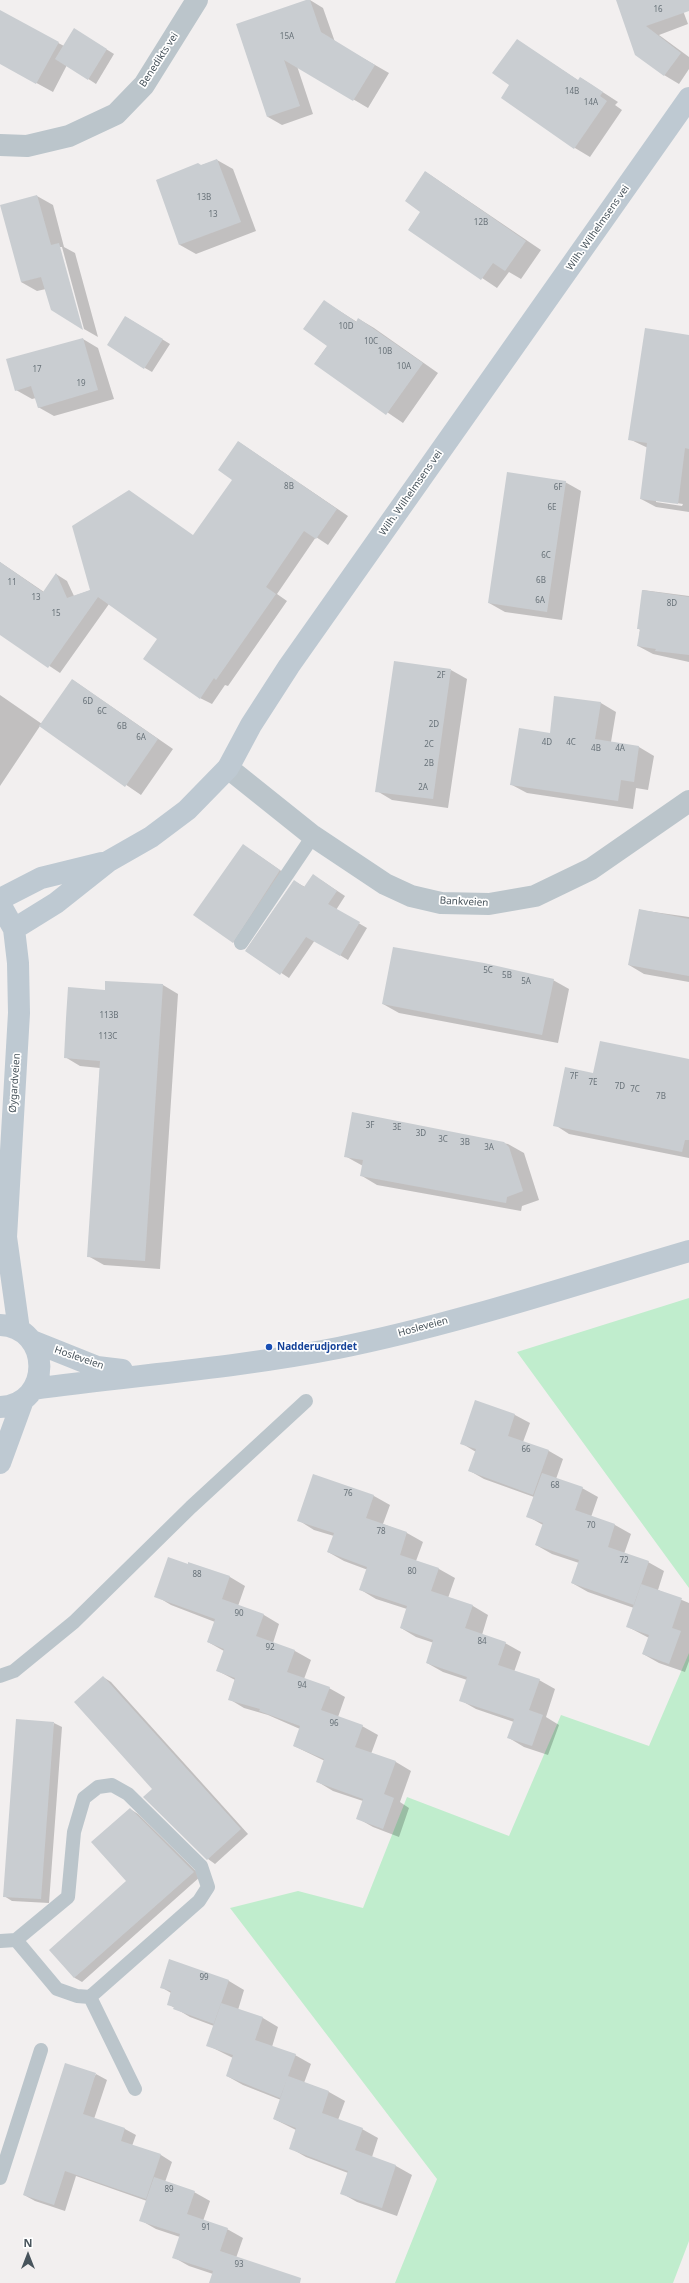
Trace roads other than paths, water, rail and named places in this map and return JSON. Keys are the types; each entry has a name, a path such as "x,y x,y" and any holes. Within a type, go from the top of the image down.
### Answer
{"street":[{"name":"Benedikts vei","path":"0,145 27,146 69,136 116,114 144,85 197,0"},
{"name":"Wilh. Wilhelmsens vei","path":"14,929 56,903 110,861 151,837 187,810 228,768 251,725 289,666 689,98"},
{"name":"Bankveien","path":"228,768 313,836 385,884 411,896 441,903 489,904 535,896 591,869 689,801"},
{"name":"Wilh. Wilhelmsens vei","path":"0,899 41,878 110,861"},
{"path":"0,904 14,929"},
{"name":"Øygardveien","path":"0,1265 6,1237 19,1013 14,929"},
{"name":"Øygardveien","path":"6,1237 17,1332 40,1358 40,1375 28,1395"},
{"name":"Hosleveien","path":"0,1407 9,1406 28,1395 151,1374 197,1371 270,1361 339,1348 482,1312 689,1251"},
{"name":"Hosleveien","path":"17,1332 97,1367 151,1374"},
{"path":"0,1463 28,1395"}],"lane":[{"path":"241,942 313,836"},
{"path":"0,1676 14,1671 74,1622 191,1507 306,1401"},
{"path":"0,1941 16,1940 68,1897 74,1832 84,1798 98,1787 112,1785 128,1794 201,1866 208,1887 199,1900 90,1998"},
{"path":"16,1940 57,1989 77,1996 90,1998"},
{"path":"90,1998 135,2089"},
{"path":"0,2178 41,2050"}],"place":[{"name":"Nadderudjordet","path":"269,1347"}]}
